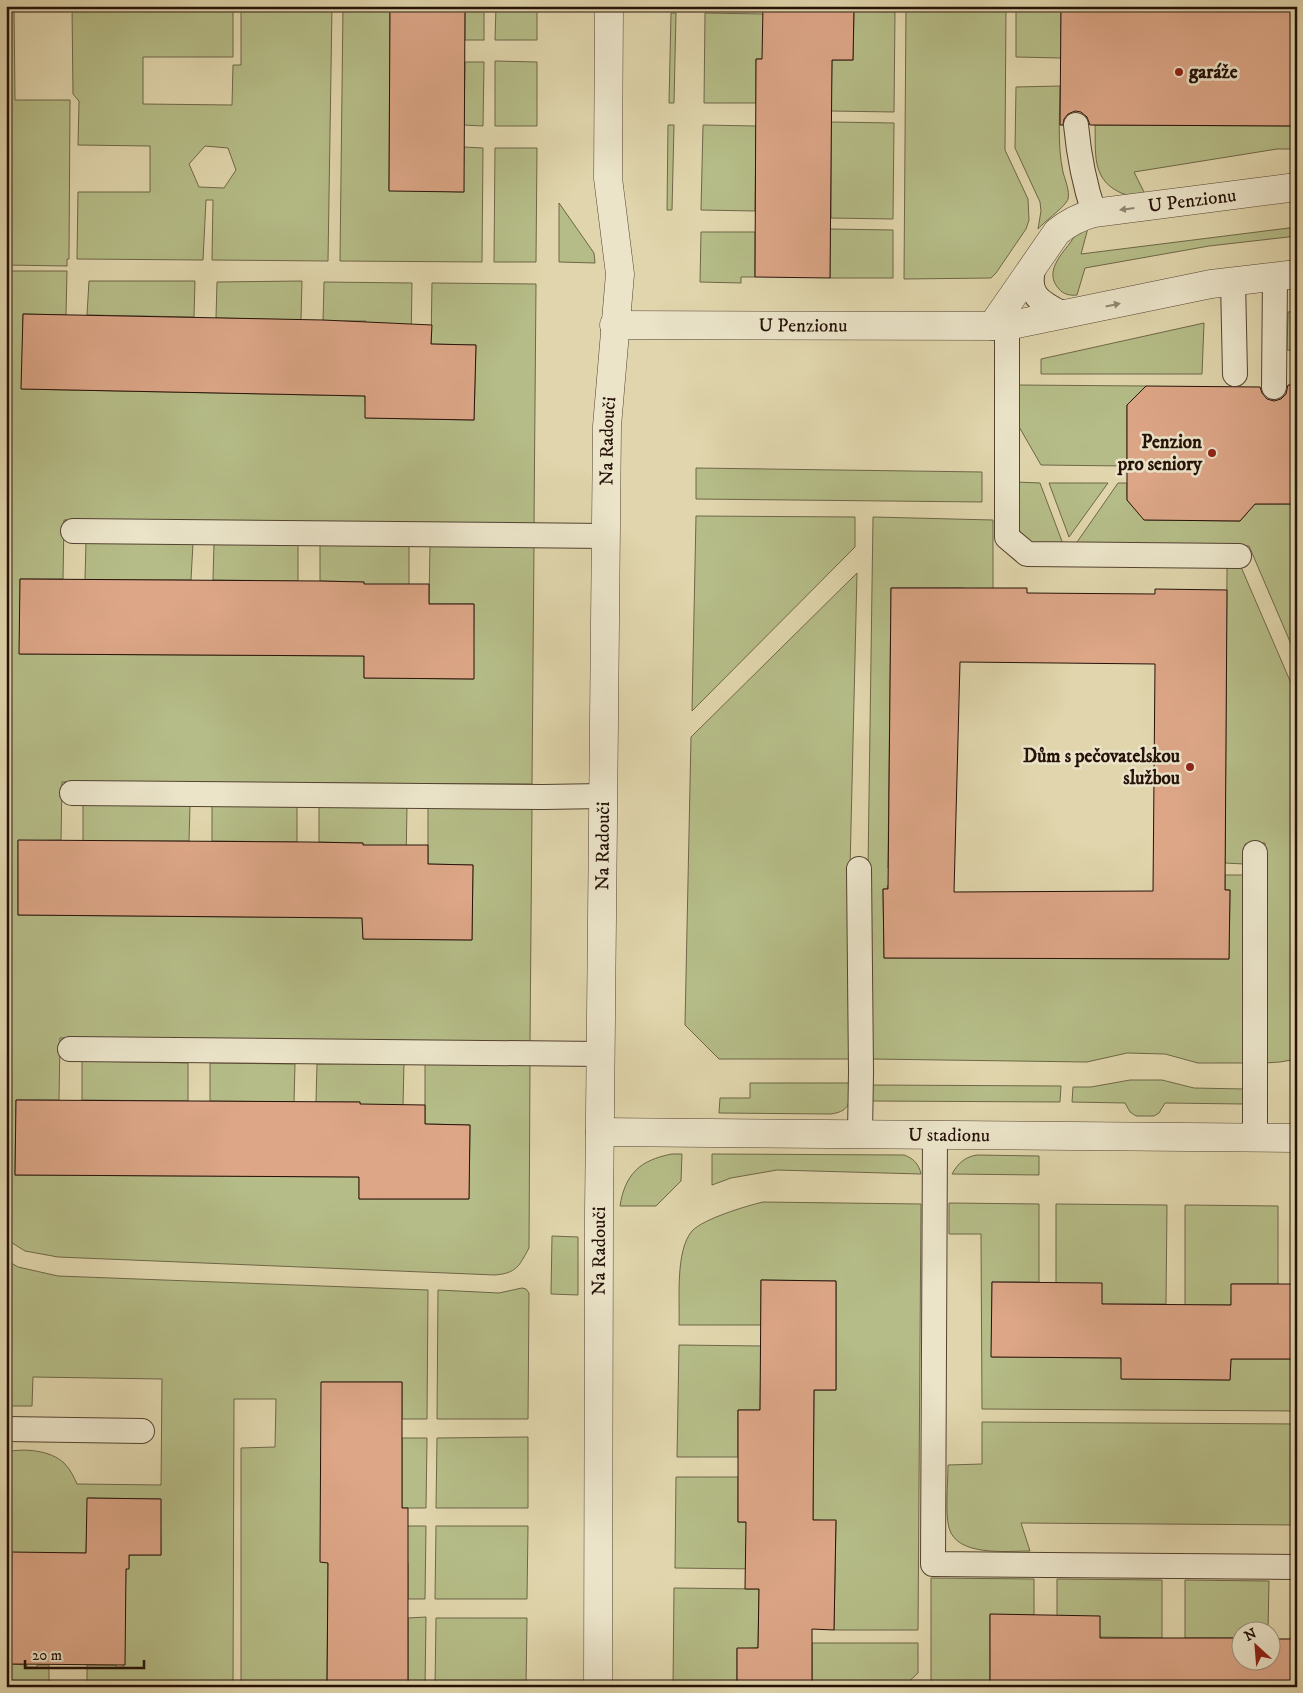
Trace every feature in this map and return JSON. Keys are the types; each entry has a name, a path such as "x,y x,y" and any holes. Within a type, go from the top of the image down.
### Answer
{"street":[{"name":"Na Radouči","path":"598,1687 600,1054 607,426 620,269 613,228 608,178 609,6"},
{"name":"U Penzionu","path":"999,326 1034,266 1057,232 1068,223 1080,217 1094,213 1297,187"},
{"name":"U Penzionu","path":"614,325 999,326 1065,315 1233,281 1286,275"},
{"name":"U stadionu","path":"600,1132 1297,1138"}],"lane":[{"path":"1076,125 1085,185 1094,213"},
{"path":"1034,266 1031,276 1036,295 1042,303 1065,315"},
{"path":"1274,387 1286,275"},
{"path":"1233,281 1235,374"},
{"path":"999,326 1007,537 1027,554 1239,556"},
{"path":"73,531 606,536"},
{"path":"72,793 603,796"},
{"path":"1255,854 1255,1138"},
{"path":"859,869 860,1134"},
{"path":"70,1049 600,1054"},
{"path":"935,1135 933,1564 1297,1567"},
{"path":"6,1429 142,1431"}],"green space":[{"path":"6,6 14,6 15,100 70,100 69,259 67,259 67,266 6,265"},
{"path":"72,6 233,6 233,57 143,57 143,104 232,105 233,65 241,65 241,6 332,6 328,261 212,260 213,200 206,200 203,260 77,259 78,192 150,192 150,146 78,145 79,101 73,94","holes":["205,146 228,148 236,170 224,188 199,187 189,164"]},
{"path":"343,6 390,6 389,190 463,192 464,147 483,148 482,262 340,261"},
{"path":"465,6 484,6 484,40 465,40"},
{"path":"496,6 537,6 537,40 495,40"},
{"path":"906,6 1006,6 1005,150 1028,199 1029,220 1026,229 991,278 904,279"},
{"path":"1016,6 1061,6 1061,58 1016,57"},
{"path":"854,11 895,12 894,112 831,111 832,60 853,60"},
{"path":"671,13 676,13 674,103 669,103"},
{"path":"705,13 763,14 777,59 756,59 756,103 704,103"},
{"path":"495,61 537,62 537,126 495,126"},
{"path":"465,62 484,62 483,126 464,125"},
{"path":"1060,86 1060,151 1068,189 1068,199 1038,229 1041,211 1040,202 1015,148 1016,87"},
{"path":"831,122 894,123 893,219 831,218"},
{"path":"668,125 674,125 672,210 667,210"},
{"path":"703,125 756,126 755,211 701,210"},
{"path":"1095,125 1297,126 1297,149 1277,149 1134,172 1146,196 1132,196 1119,192 1110,186 1099,172"},
{"path":"495,148 537,148 536,262 494,262"},
{"path":"559,203 594,253 595,263 559,262"},
{"path":"1297,227 1297,236 1209,246 1085,268 1077,295 1069,295 1059,289 1053,277 1055,265 1062,253 1079,231 1088,228 1081,254"},
{"path":"830,229 893,230 893,278 830,278"},
{"path":"701,232 755,232 755,277 741,277 741,283 700,282"},
{"path":"6,271 67,271 66,315 23,314 22,389 365,396 366,418 474,420 476,345 431,344 432,283 536,284 534,524 64,520 63,579 20,579 20,654 364,656 364,678 473,679 474,604 429,604 430,544 534,544 532,784 62,782 61,840 18,841 18,915 362,918 363,939 472,940 473,865 428,864 428,807 532,808 530,1042 60,1038 59,1100 16,1100 15,1175 359,1177 359,1199 469,1199 470,1125 425,1124 425,1063 530,1064 529,1248 520,1264 513,1270 495,1275 58,1257 25,1251 6,1239"},
{"path":"89,281 195,281 194,317 87,315"},
{"path":"302,281 301,320 216,318 217,282"},
{"path":"324,282 412,283 411,344 366,343 366,321 323,321"},
{"path":"1297,311 1297,350 1287,350 1288,312"},
{"path":"1204,323 1202,374 1041,374 1041,359"},
{"path":"1018,385 1146,386 1127,405 1127,466 1041,465 1018,425"},
{"path":"696,468 982,472 982,502 696,499"},
{"path":"1017,482 1040,483 1063,544 1032,545 1017,529"},
{"path":"1049,483 1108,483 1069,537"},
{"path":"1118,483 1127,483 1127,500 1145,520 1240,521 1255,504 1297,504 1297,658 1249,546 1075,545"},
{"path":"696,516 855,517 855,547 692,711"},
{"path":"873,517 993,520 993,593 962,588 891,588 888,868 892,869 891,886 887,886 888,889 883,889 884,958 1229,959 1230,890 1225,890 1225,875 1245,875 1244,1063 1198,1063 1165,1054 1127,1053 1087,1062 870,1059 868,869"},
{"path":"86,542 193,543 191,580 85,580"},
{"path":"214,543 298,543 298,581 213,580"},
{"path":"320,544 409,544 409,603 364,603 364,582 320,581"},
{"path":"1227,567 1241,567 1297,697 1297,1059 1280,1062 1265,1063 1265,843 1245,844 1244,864 1225,863"},
{"path":"857,573 850,869 851,1059 719,1059 685,1025 691,737"},
{"path":"83,804 190,805 189,841 83,841"},
{"path":"212,804 297,806 297,842 212,841"},
{"path":"319,806 407,806 406,864 363,864 363,843 319,842"},
{"path":"82,1061 188,1063 188,1101 82,1100"},
{"path":"210,1063 295,1064 294,1102 210,1101"},
{"path":"404,1063 403,1105 360,1124 360,1102 316,1102 317,1064"},
{"path":"1130,1080 1162,1080 1194,1088 1244,1089 1244,1104 1165,1103 1159,1113 1154,1116 1136,1116 1130,1112 1125,1103 1072,1102 1073,1087 1091,1087"},
{"path":"750,1083 851,1083 850,1099 849,1104 843,1110 831,1114 719,1113 720,1098 750,1098"},
{"path":"870,1085 1061,1086 1060,1102 870,1101"},
{"path":"672,1154 682,1154 681,1181 656,1206 620,1206 626,1185 636,1170 651,1160"},
{"path":"712,1154 904,1155 915,1162 921,1174 777,1170 731,1178 712,1185"},
{"path":"977,1155 1039,1156 1039,1175 952,1174 962,1161"},
{"path":"763,1202 921,1204 918,1630 834,1630 836,1521 813,1520 814,1390 836,1390 836,1281 761,1280 761,1325 679,1325 681,1263 683,1251 692,1231 705,1222"},
{"path":"949,1203 1039,1204 1039,1282 992,1282 992,1357 1121,1358 1122,1379 1230,1380 1231,1359 1297,1359 1297,1411 982,1409 981,1234 949,1234"},
{"path":"1056,1204 1167,1205 1166,1304 1102,1304 1056,1283"},
{"path":"1185,1205 1278,1206 1278,1284 1232,1284 1231,1305 1185,1305"},
{"path":"552,1236 578,1237 578,1295 551,1294"},
{"path":"6,1260 18,1267 58,1276 428,1290 427,1419 402,1419 402,1382 322,1382 328,1563 327,1687 241,1687 241,1448 275,1447 276,1399 234,1399 233,1687 87,1687 87,1665 116,1665 116,1667 123,1667 126,1569 129,1568 129,1555 161,1555 160,1499 88,1498 86,1553 12,1553 12,1579 8,1580 8,1588 12,1589 11,1664 27,1665 27,1667 49,1665 49,1687 6,1687 6,1452 29,1450 52,1455 66,1465 77,1484 161,1485 162,1379 33,1377 32,1406 6,1406"},
{"path":"522,1288 526,1289 529,1293 528,1419 437,1419 438,1290 499,1293"},
{"path":"679,1345 761,1346 760,1410 738,1410 738,1457 677,1457"},
{"path":"982,1422 1297,1424 1297,1525 1021,1523 1030,1551 996,1551 972,1548 962,1544 954,1537 949,1528 947,1506 948,1465 982,1464"},
{"path":"528,1437 528,1508 436,1508 437,1438"},
{"path":"402,1438 427,1438 426,1508 402,1508"},
{"path":"676,1477 738,1477 738,1522 759,1522 759,1569 675,1568"},
{"path":"402,1526 426,1526 425,1599 408,1599 408,1564"},
{"path":"436,1526 528,1526 527,1599 435,1599"},
{"path":"931,1578 1034,1579 1034,1615 990,1615 990,1687 931,1687"},
{"path":"1057,1579 1162,1580 1162,1638 1100,1637 1057,1616"},
{"path":"1185,1580 1269,1581 1268,1620 1230,1620 1230,1638 1185,1638"},
{"path":"1292,1581 1297,1581 1297,1639 1291,1639"},
{"path":"674,1588 759,1589 758,1648 737,1649 737,1687 673,1687"},
{"path":"426,1617 425,1687 408,1687 408,1618"},
{"path":"436,1618 527,1618 526,1687 435,1687"},
{"path":"812,1643 918,1643 918,1673 903,1687 812,1687"}],"building":[{"path":"390,6 465,6 464,192 389,191"},
{"path":"763,6 854,6 853,60 832,60 830,278 755,277 756,59 762,59"},
{"name":"garáže","path":"1061,6 1297,6 1297,126 1090,125 1087,117 1081,112 1075,111 1068,114 1064,119 1063,125 1060,125"},
{"path":"23,314 323,320 432,325 431,344 476,345 474,420 365,418 365,396 21,389"},
{"name":"Penzion pro seniory","path":"1288,385 1297,385 1297,504 1255,504 1240,521 1144,520 1127,500 1127,405 1146,386 1260,387 1267,399 1274,401 1281,399 1286,394"},
{"path":"20,579 320,581 364,582 364,584 429,584 429,604 474,604 474,679 364,678 364,656 19,654"},
{"name":"Dům s pečovatelskou službou","path":"891,588 1027,588 1027,593 1155,594 1155,589 1227,590 1225,890 1230,890 1229,959 884,958 883,889 888,889","holes":["960,662 1155,664 1153,891 954,892"]},
{"path":"18,840 307,842 363,843 363,845 428,845 428,864 473,865 472,940 363,939 362,918 18,915"},
{"path":"16,1100 360,1102 360,1104 425,1105 425,1124 470,1125 469,1199 359,1199 359,1177 15,1175"},
{"path":"761,1280 836,1281 836,1390 814,1390 813,1520 836,1520 834,1630 812,1629 812,1687 737,1687 737,1648 758,1648 759,1589 745,1589 746,1522 738,1522 738,1410 760,1410"},
{"path":"992,1282 1102,1283 1102,1304 1231,1305 1231,1284 1297,1284 1297,1359 1231,1359 1230,1380 1121,1379 1121,1358 991,1357"},
{"path":"321,1382 402,1382 402,1508 408,1508 408,1687 327,1687 328,1563 320,1562"},
{"path":"87,1498 161,1499 161,1555 129,1555 129,1569 126,1569 125,1665 11,1664 12,1552 86,1553"},
{"path":"990,1614 1100,1616 1100,1638 1230,1638 1230,1670 1280,1670 1280,1639 1297,1639 1297,1687 990,1687"}],"place":[{"name":"garáže","path":"1179,72"},
{"name":"Penzion pro seniory","path":"1212,453"},
{"name":"Dům s pečovatelskou službou","path":"1190,767"}]}
